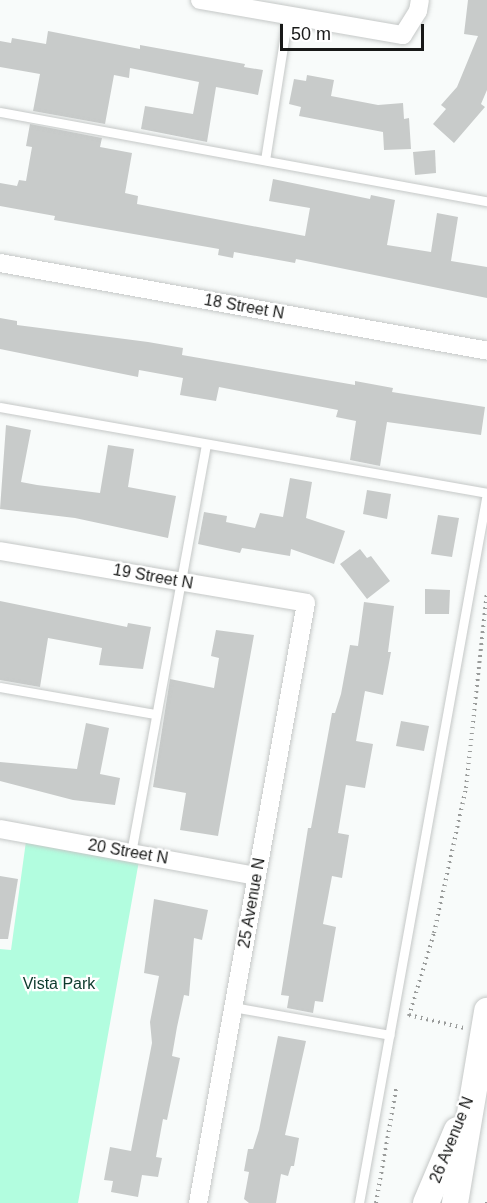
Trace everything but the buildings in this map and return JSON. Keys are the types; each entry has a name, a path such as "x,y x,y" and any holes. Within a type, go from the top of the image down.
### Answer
{"main road":[{"name":"26 Avenue N","path":"455,1203 478,1076 479,1020"},
{"name":"26 Avenue N","path":"426,1203 478,1076"}],"street":[{"path":"200,0 403,35 418,11 420,0"},
{"name":"18 Street N","path":"0,263 487,351"},
{"name":"19 Street N","path":"0,551 306,603"},
{"name":"25 Avenue N","path":"198,1203 306,603"},
{"name":"20 Street N","path":"0,829 257,876"}],"lane":[{"path":"265,160 288,15"},
{"path":"0,112 487,201"},
{"path":"0,407 487,494 359,1203"},
{"path":"131,853 206,445"},
{"path":"0,687 155,714"},
{"path":"233,1007 390,1035"}],"path":[{"path":"407,1026 434,933 466,788 487,591"},
{"path":"409,1015 479,1020"},
{"path":"375,1203 396,1085"}],"green space":[{"name":"Vista Park","path":"27,834 140,855 78,1203 0,1203 0,949 11,950"}]}
